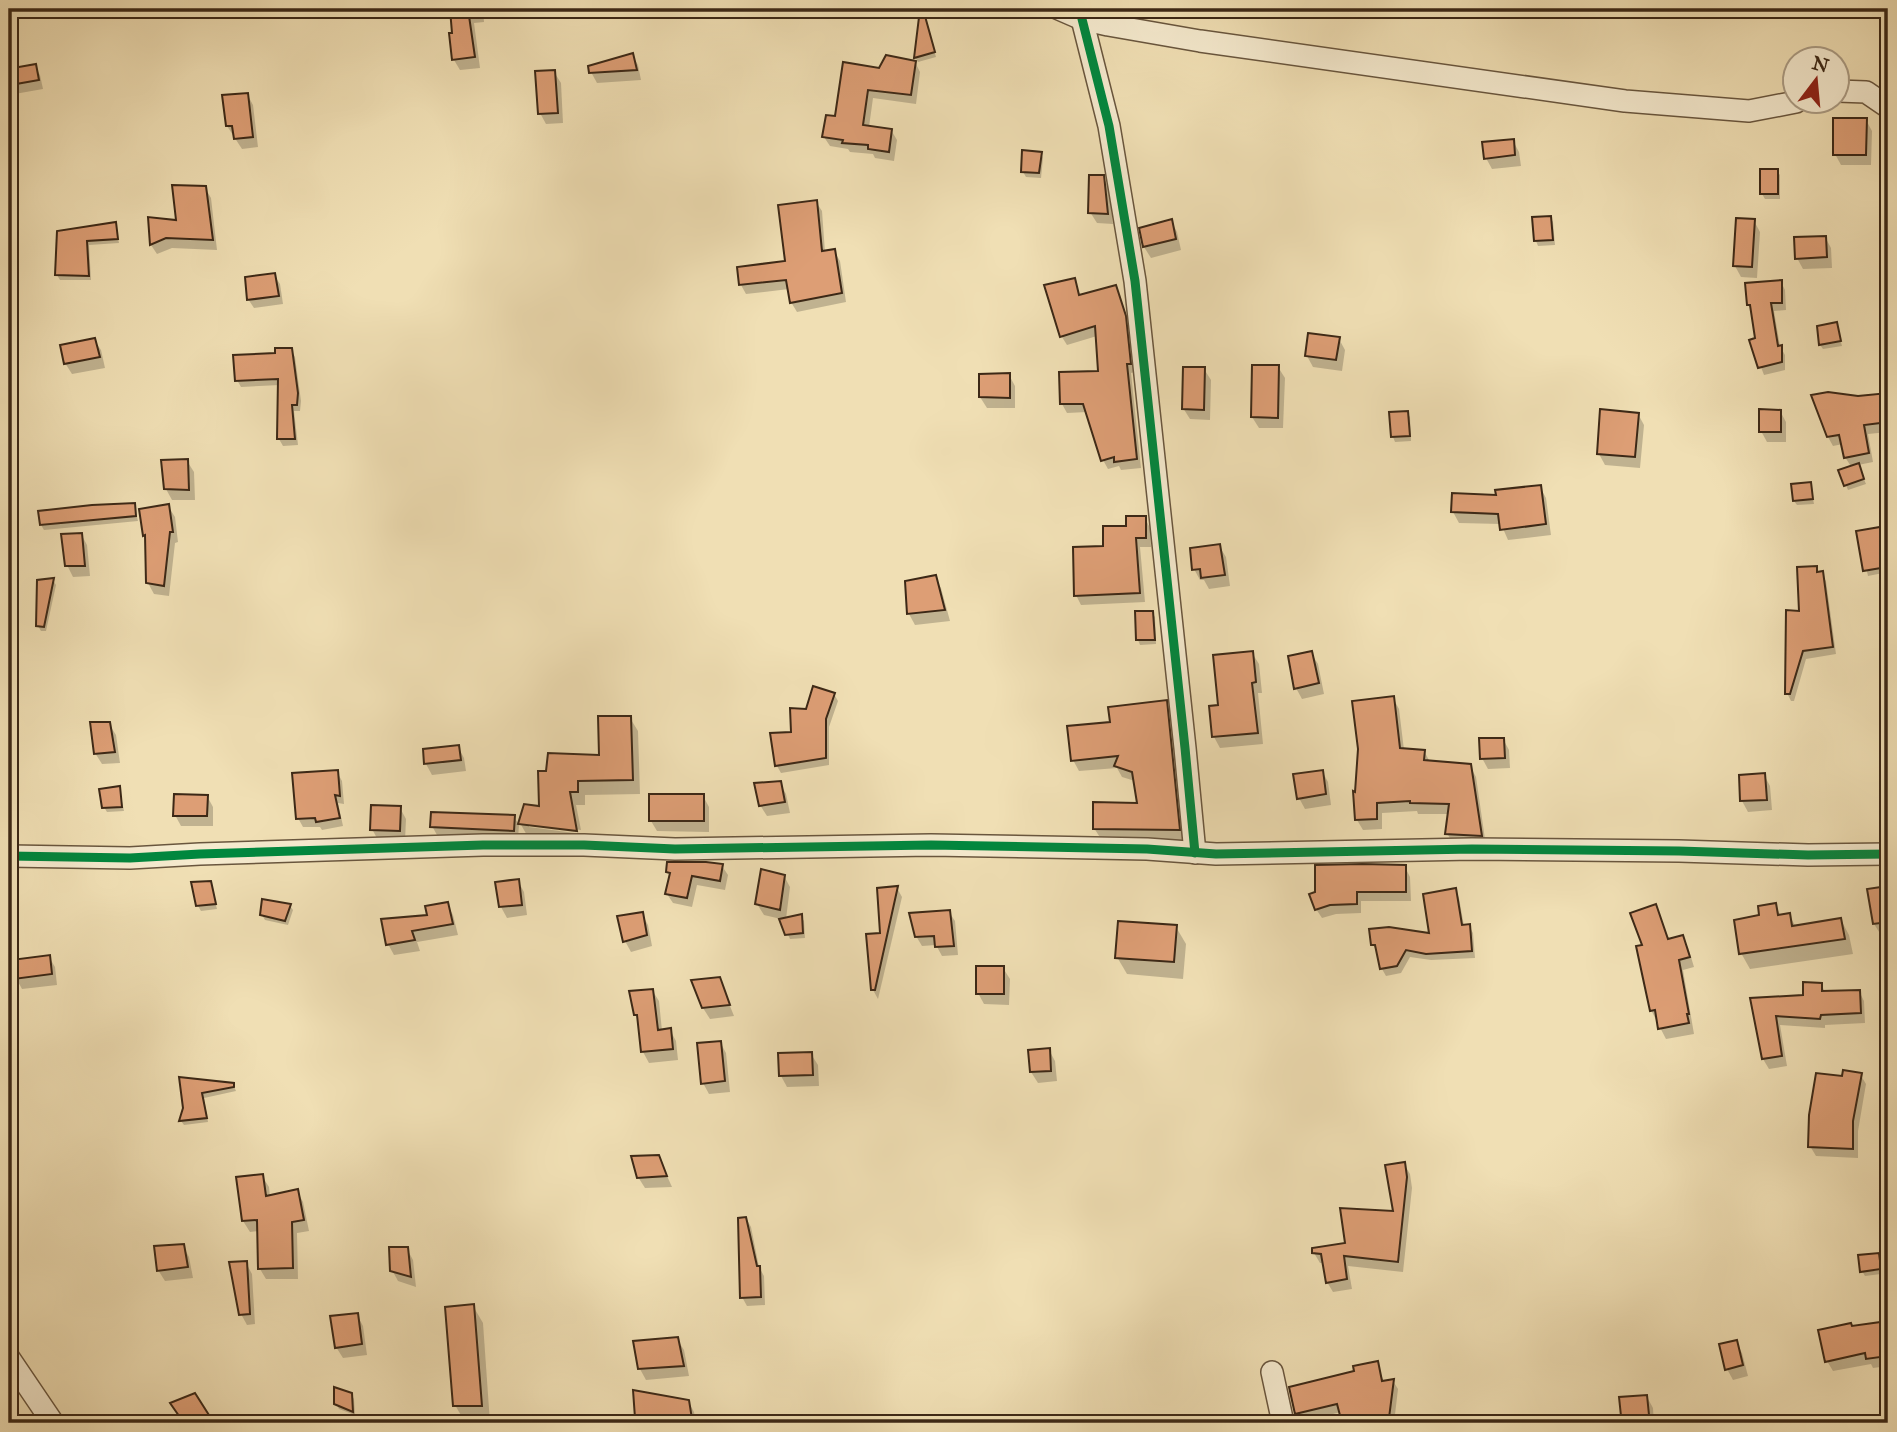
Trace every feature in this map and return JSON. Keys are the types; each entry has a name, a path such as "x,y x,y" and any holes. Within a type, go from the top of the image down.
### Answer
{"street":[{"path":"1059,9 1108,25 1200,41 1625,101 1749,111 1782,105"},
{"path":"1083,19 1109,126 1135,281 1195,853"},
{"path":"1852,92 1866,92 1888,107"},
{"path":"9,856 130,858 200,853 521,845 676,849 931,845 1146,849 1216,855 1472,849 1888,854"},
{"path":"9,1358 53,1423"},
{"path":"1272,1372 1283,1423"}],"building":[{"path":"450,9 468,9 475,57 452,60"},
{"path":"920,9 923,9 935,52 914,58"},
{"path":"633,53 637,70 589,73 588,66"},
{"path":"886,55 916,61 911,95 868,90 863,125 892,129 889,152 868,149 868,145 842,143 843,140 822,137 826,115 835,116 843,62 879,68"},
{"path":"36,64 39,80 16,84 13,68"},
{"path":"555,70 558,113 538,114 535,71"},
{"path":"248,93 253,137 234,139 232,126 226,126 222,95"},
{"path":"1833,118 1867,118 1866,155 1833,155"},
{"path":"1514,139 1515,155 1484,159 1482,142"},
{"path":"1022,150 1042,152 1039,173 1021,172"},
{"path":"1760,169 1778,169 1778,194 1760,194"},
{"path":"1089,175 1104,175 1108,214 1088,213"},
{"path":"172,185 206,186 213,240 166,238 150,245 148,217 176,220"},
{"path":"817,200 822,251 835,249 842,293 790,303 786,280 739,285 737,267 785,261 778,205"},
{"path":"1551,216 1553,240 1534,241 1532,217"},
{"path":"1736,218 1755,219 1752,267 1733,266"},
{"path":"1172,219 1176,239 1143,247 1139,228"},
{"path":"116,222 118,239 87,241 89,276 55,275 57,231"},
{"path":"1826,236 1827,257 1795,259 1794,237"},
{"path":"275,273 279,296 247,300 245,277"},
{"path":"1075,278 1079,295 1116,285 1126,316 1131,364 1127,364 1137,459 1114,462 1114,457 1101,461 1083,404 1060,404 1059,372 1098,371 1095,326 1060,337 1044,285"},
{"path":"1782,280 1782,303 1771,303 1778,346 1782,345 1782,362 1758,368 1749,340 1755,338 1745,283"},
{"path":"1837,322 1841,341 1819,345 1817,326"},
{"path":"1308,333 1340,337 1336,360 1305,356"},
{"path":"95,338 100,357 64,364 60,345"},
{"path":"275,348 292,348 298,393 297,405 292,405 295,439 277,439 278,379 235,381 233,355 275,353"},
{"path":"1252,365 1279,365 1278,418 1251,417"},
{"path":"1183,367 1205,367 1204,410 1182,409"},
{"path":"1010,373 1010,398 979,397 979,374"},
{"path":"1828,392 1858,396 1888,393 1888,422 1864,425 1869,453 1844,458 1839,435 1827,437 1811,395"},
{"path":"1600,409 1639,413 1635,457 1597,454"},
{"path":"1759,409 1781,410 1781,432 1759,432"},
{"path":"1408,411 1410,436 1391,437 1389,412"},
{"path":"188,459 189,490 164,489 161,460"},
{"path":"1859,463 1864,479 1844,486 1838,470"},
{"path":"1811,482 1813,499 1793,501 1791,484"},
{"path":"1541,485 1546,524 1500,530 1498,514 1451,512 1452,493 1496,495 1495,490"},
{"path":"135,503 136,516 40,525 38,511"},
{"path":"169,504 173,532 170,532 164,586 146,583 145,535 143,536 139,509"},
{"path":"1126,516 1146,516 1146,538 1136,538 1140,593 1074,596 1073,547 1103,546 1103,526 1126,526"},
{"path":"1880,527 1887,567 1863,571 1856,531"},
{"path":"82,533 85,566 65,566 61,534"},
{"path":"1220,544 1225,575 1201,578 1200,569 1192,570 1190,548"},
{"path":"1817,566 1817,572 1823,571 1833,647 1803,651 1790,694 1785,694 1786,610 1799,611 1797,567"},
{"path":"936,575 945,610 907,614 905,581"},
{"path":"54,578 44,627 36,626 37,580"},
{"path":"1135,611 1153,611 1155,640 1136,640"},
{"path":"1253,651 1256,682 1252,683 1258,733 1212,737 1209,706 1218,705 1213,655"},
{"path":"1312,651 1319,683 1294,689 1288,656"},
{"path":"813,686 835,693 826,719 826,758 775,766 770,733 791,732 790,708 806,709"},
{"path":"1394,696 1400,748 1425,750 1424,760 1471,764 1482,836 1445,834 1449,804 1410,801 1377,803 1377,819 1355,820 1353,791 1355,792 1358,749 1352,701"},
{"path":"1167,700 1180,830 1093,829 1093,802 1137,803 1132,772 1114,766 1118,756 1071,761 1067,726 1110,722 1108,707"},
{"path":"598,716 631,716 633,780 578,781 578,792 570,792 577,831 518,824 524,804 539,806 538,771 546,771 548,753 599,755"},
{"path":"90,722 110,722 115,752 94,754"},
{"path":"1479,738 1504,738 1505,758 1480,759"},
{"path":"459,745 461,760 424,764 423,749"},
{"path":"338,770 340,796 335,795 340,818 316,822 315,818 296,819 292,773"},
{"path":"1323,770 1326,794 1297,799 1293,774"},
{"path":"1765,773 1767,800 1740,801 1739,775"},
{"path":"781,781 785,802 759,806 754,783"},
{"path":"120,786 122,807 102,808 99,789"},
{"path":"174,794 208,795 207,816 173,816"},
{"path":"649,794 704,794 704,821 649,821"},
{"path":"371,805 401,806 400,831 370,830"},
{"path":"431,812 515,815 514,831 430,827"},
{"path":"667,862 723,864 720,881 692,876 687,898 665,894 670,873 666,872"},
{"path":"1315,865 1406,865 1406,892 1357,892 1357,904 1330,905 1315,910 1309,894 1315,892"},
{"path":"761,869 785,875 780,910 755,904"},
{"path":"519,879 522,905 499,907 495,882"},
{"path":"211,881 216,904 196,906 191,882"},
{"path":"898,886 875,990 871,990 866,934 880,933 877,888"},
{"path":"1888,886 1888,922 1873,924 1867,889"},
{"path":"1456,888 1462,925 1470,924 1472,951 1426,954 1406,950 1397,966 1380,969 1375,945 1371,945 1369,929 1389,927 1429,933 1423,894"},
{"path":"262,899 291,904 285,921 260,915"},
{"path":"448,902 453,924 412,931 415,940 386,945 381,919 427,915 425,906"},
{"path":"1776,903 1778,915 1790,913 1792,926 1841,918 1845,939 1739,954 1734,920 1759,915 1758,906"},
{"path":"1656,904 1668,939 1683,935 1690,957 1679,960 1689,1023 1658,1029 1655,1010 1650,1011 1636,946 1642,945 1630,913"},
{"path":"950,910 954,946 935,947 934,936 915,937 909,913"},
{"path":"643,912 647,935 623,942 617,916"},
{"path":"802,914 803,933 785,935 779,919"},
{"path":"1118,921 1177,925 1174,962 1115,958"},
{"path":"50,955 52,974 14,979 11,960"},
{"path":"976,966 1004,966 1004,994 976,994"},
{"path":"720,977 730,1005 702,1008 691,980"},
{"path":"1803,982 1822,983 1822,991 1860,990 1861,1013 1821,1015 1820,1019 1776,1016 1782,1056 1762,1059 1750,998 1803,995"},
{"path":"653,989 658,1030 671,1028 673,1049 641,1052 637,1015 634,1015 629,991"},
{"path":"721,1041 725,1081 701,1084 697,1043"},
{"path":"1050,1048 1051,1071 1030,1072 1028,1050"},
{"path":"812,1052 813,1075 779,1076 778,1053"},
{"path":"1843,1070 1862,1073 1853,1121 1853,1149 1808,1147 1809,1115 1816,1073 1842,1076"},
{"path":"179,1077 234,1083 234,1087 202,1093 207,1118 179,1121 183,1108"},
{"path":"659,1155 667,1176 637,1178 631,1156"},
{"path":"1405,1162 1407,1177 1398,1262 1344,1256 1347,1279 1326,1283 1321,1254 1312,1253 1312,1248 1345,1243 1340,1208 1393,1211 1385,1165"},
{"path":"263,1174 266,1196 298,1189 304,1220 292,1222 293,1268 258,1269 257,1220 242,1221 236,1177"},
{"path":"746,1217 757,1266 760,1266 761,1297 740,1298 738,1218"},
{"path":"184,1244 188,1267 157,1271 154,1246"},
{"path":"389,1247 408,1247 411,1277 390,1271"},
{"path":"1879,1253 1881,1269 1860,1272 1858,1255"},
{"path":"247,1261 250,1314 239,1315 229,1262"},
{"path":"474,1304 482,1406 453,1406 445,1307"},
{"path":"358,1313 362,1344 335,1348 330,1316"},
{"path":"1888,1321 1888,1356 1866,1359 1865,1353 1825,1362 1818,1330 1851,1323 1852,1326"},
{"path":"678,1337 684,1366 638,1369 633,1341"},
{"path":"1737,1340 1743,1365 1725,1370 1719,1344"},
{"path":"1378,1361 1382,1381 1394,1379 1389,1418 1363,1423 1342,1423 1337,1404 1295,1414 1289,1387 1354,1371 1353,1366"},
{"path":"334,1387 352,1393 353,1412 334,1404"},
{"path":"633,1390 689,1400 692,1419 635,1418"},
{"path":"195,1393 214,1423 184,1423 170,1403"},
{"path":"1647,1395 1649,1415 1621,1416 1619,1397"}],"cycle path":[{"path":"1082,19 1109,126 1135,281 1195,853"},
{"path":"9,856 130,858 483,845 584,845 675,849 931,845 1147,849 1216,854 1472,849 1888,854"}]}
